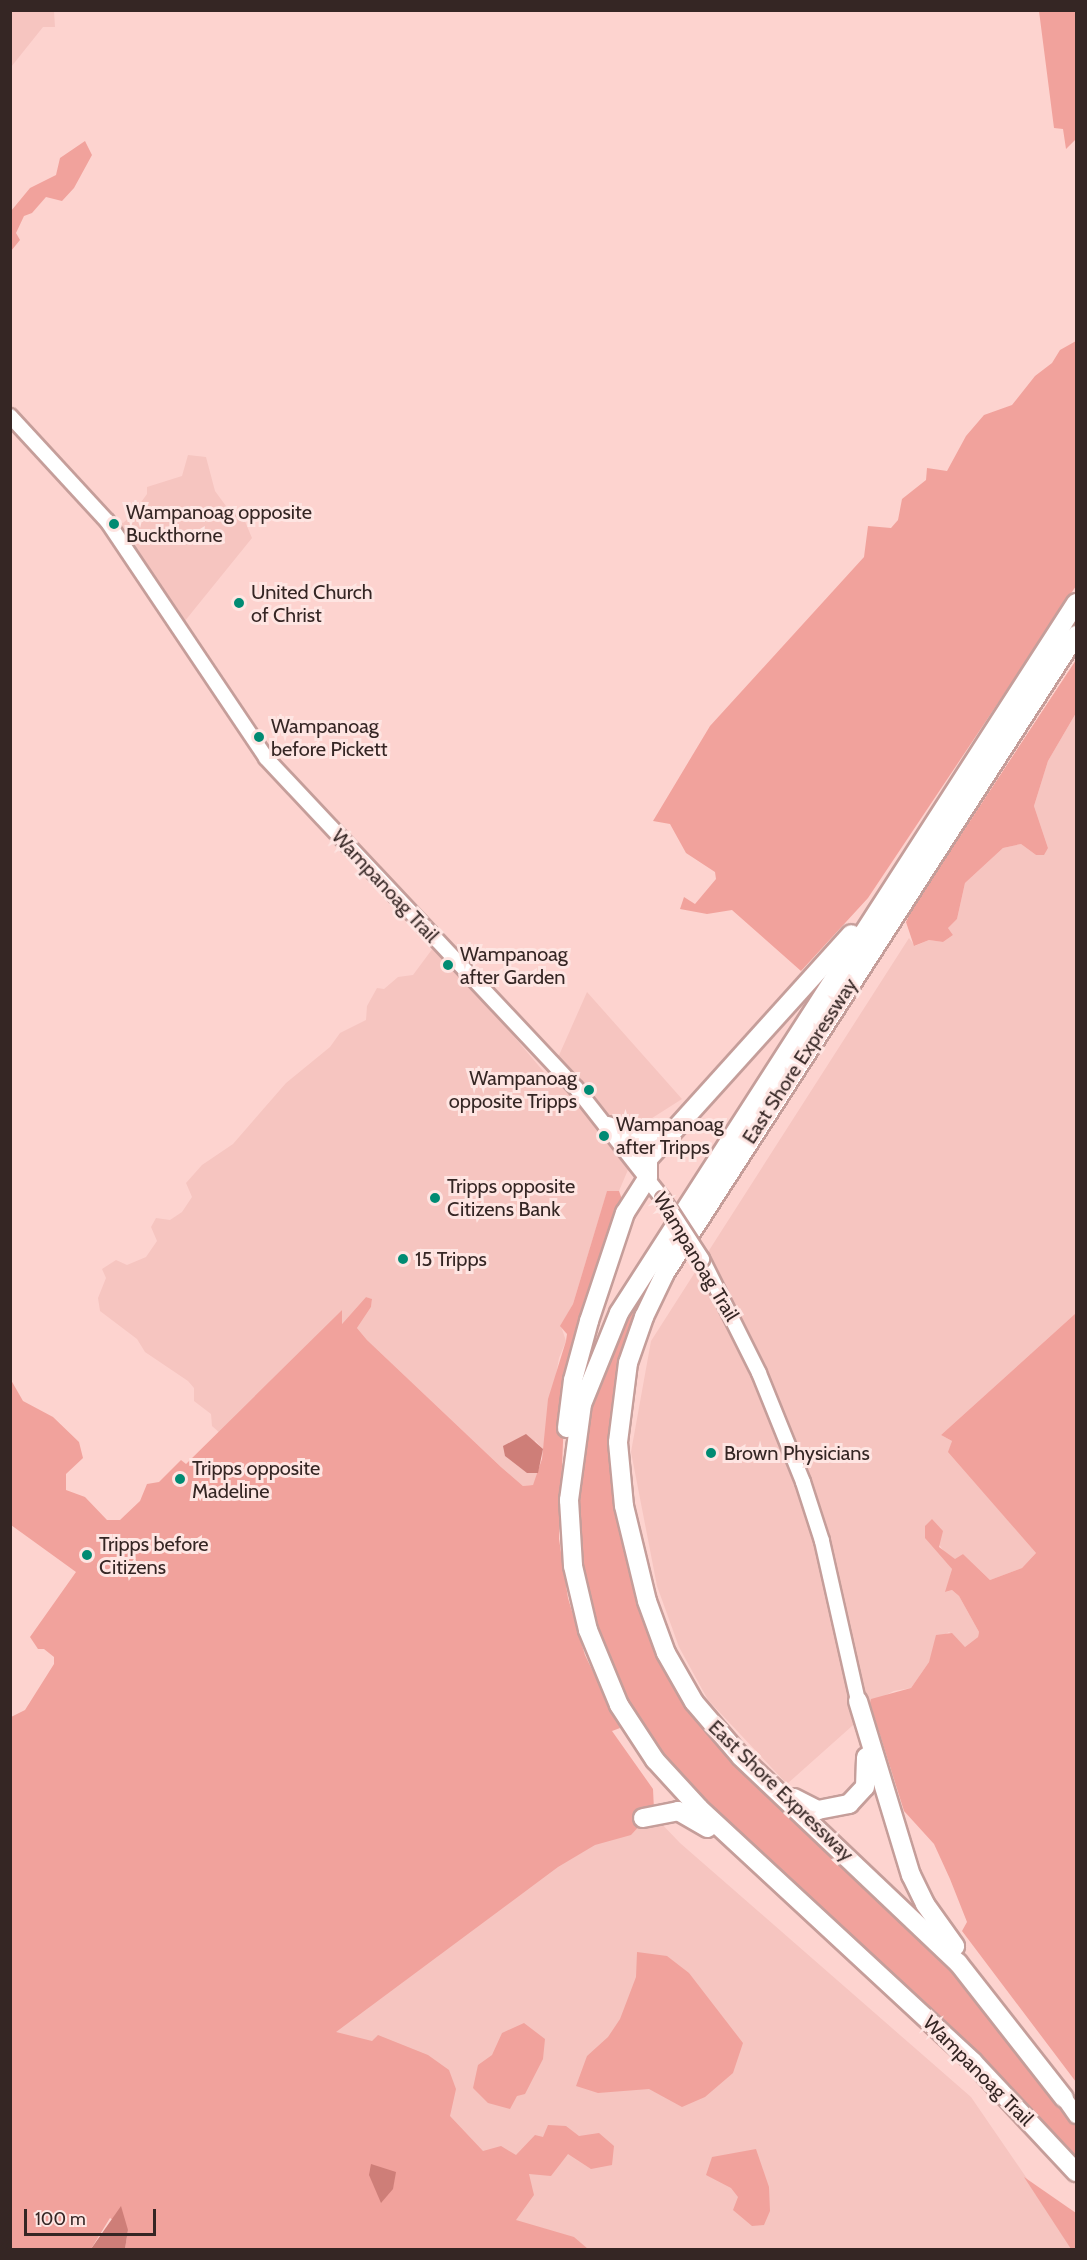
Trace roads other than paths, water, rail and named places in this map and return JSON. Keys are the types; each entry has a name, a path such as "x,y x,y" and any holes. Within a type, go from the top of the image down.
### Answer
{"highway":[{"name":"East Shore Expressway","path":"877,1973 688,1796 636,1733 612,1690 588,1630 574,1574 569,1516 571,1468 580,1412 615,1320 1077,603"},
{"name":"East Shore Expressway","path":"1009,2026 936,1939 747,1763 708,1721 677,1674 660,1638 643,1585 624,1506 618,1458 620,1410 633,1347 673,1260 1077,635"},
{"path":"569,1516 566,1436 576,1366 625,1213 648,1177 648,1159 891,889"},
{"path":"608,1126 626,1136 648,1139 676,1126"},
{"path":"747,1763 810,1807 830,1810 849,1804 863,1790 868,1776 858,1701"},
{"path":"858,1701 893,1823 918,1891 1009,2026 1064,2098"},
{"path":"643,1818 678,1811 697,1820 808,1920 877,1973"},
{"name":"Wampanoag Trail","path":"877,1973 973,2062 1077,2172"}],"main road":[{"name":"Wampanoag Trail","path":"10,416 107,520 266,758 608,1126 663,1198 702,1259 759,1373 802,1482 822,1541 858,1701"},
{"path":"1064,2098 1077,2115"}],"place":[{"name":"Wampanoag opposite Buckthorne","path":"114,524"},
{"name":"United Church of Christ","path":"239,603"},
{"name":"Wampanoag before Pickett","path":"259,737"},
{"name":"Wampanoag after Garden","path":"448,965"},
{"name":"Wampanoag opposite Tripps","path":"589,1090"},
{"name":"Wampanoag after Tripps","path":"604,1136"},
{"name":"Tripps opposite Citizens Bank","path":"435,1198"},
{"name":"15 Tripps","path":"403,1259"},
{"name":"Brown Physicians","path":"711,1453"},
{"name":"Tripps opposite Madeline","path":"180,1479"},
{"name":"Tripps before Citizens","path":"87,1555"}]}
